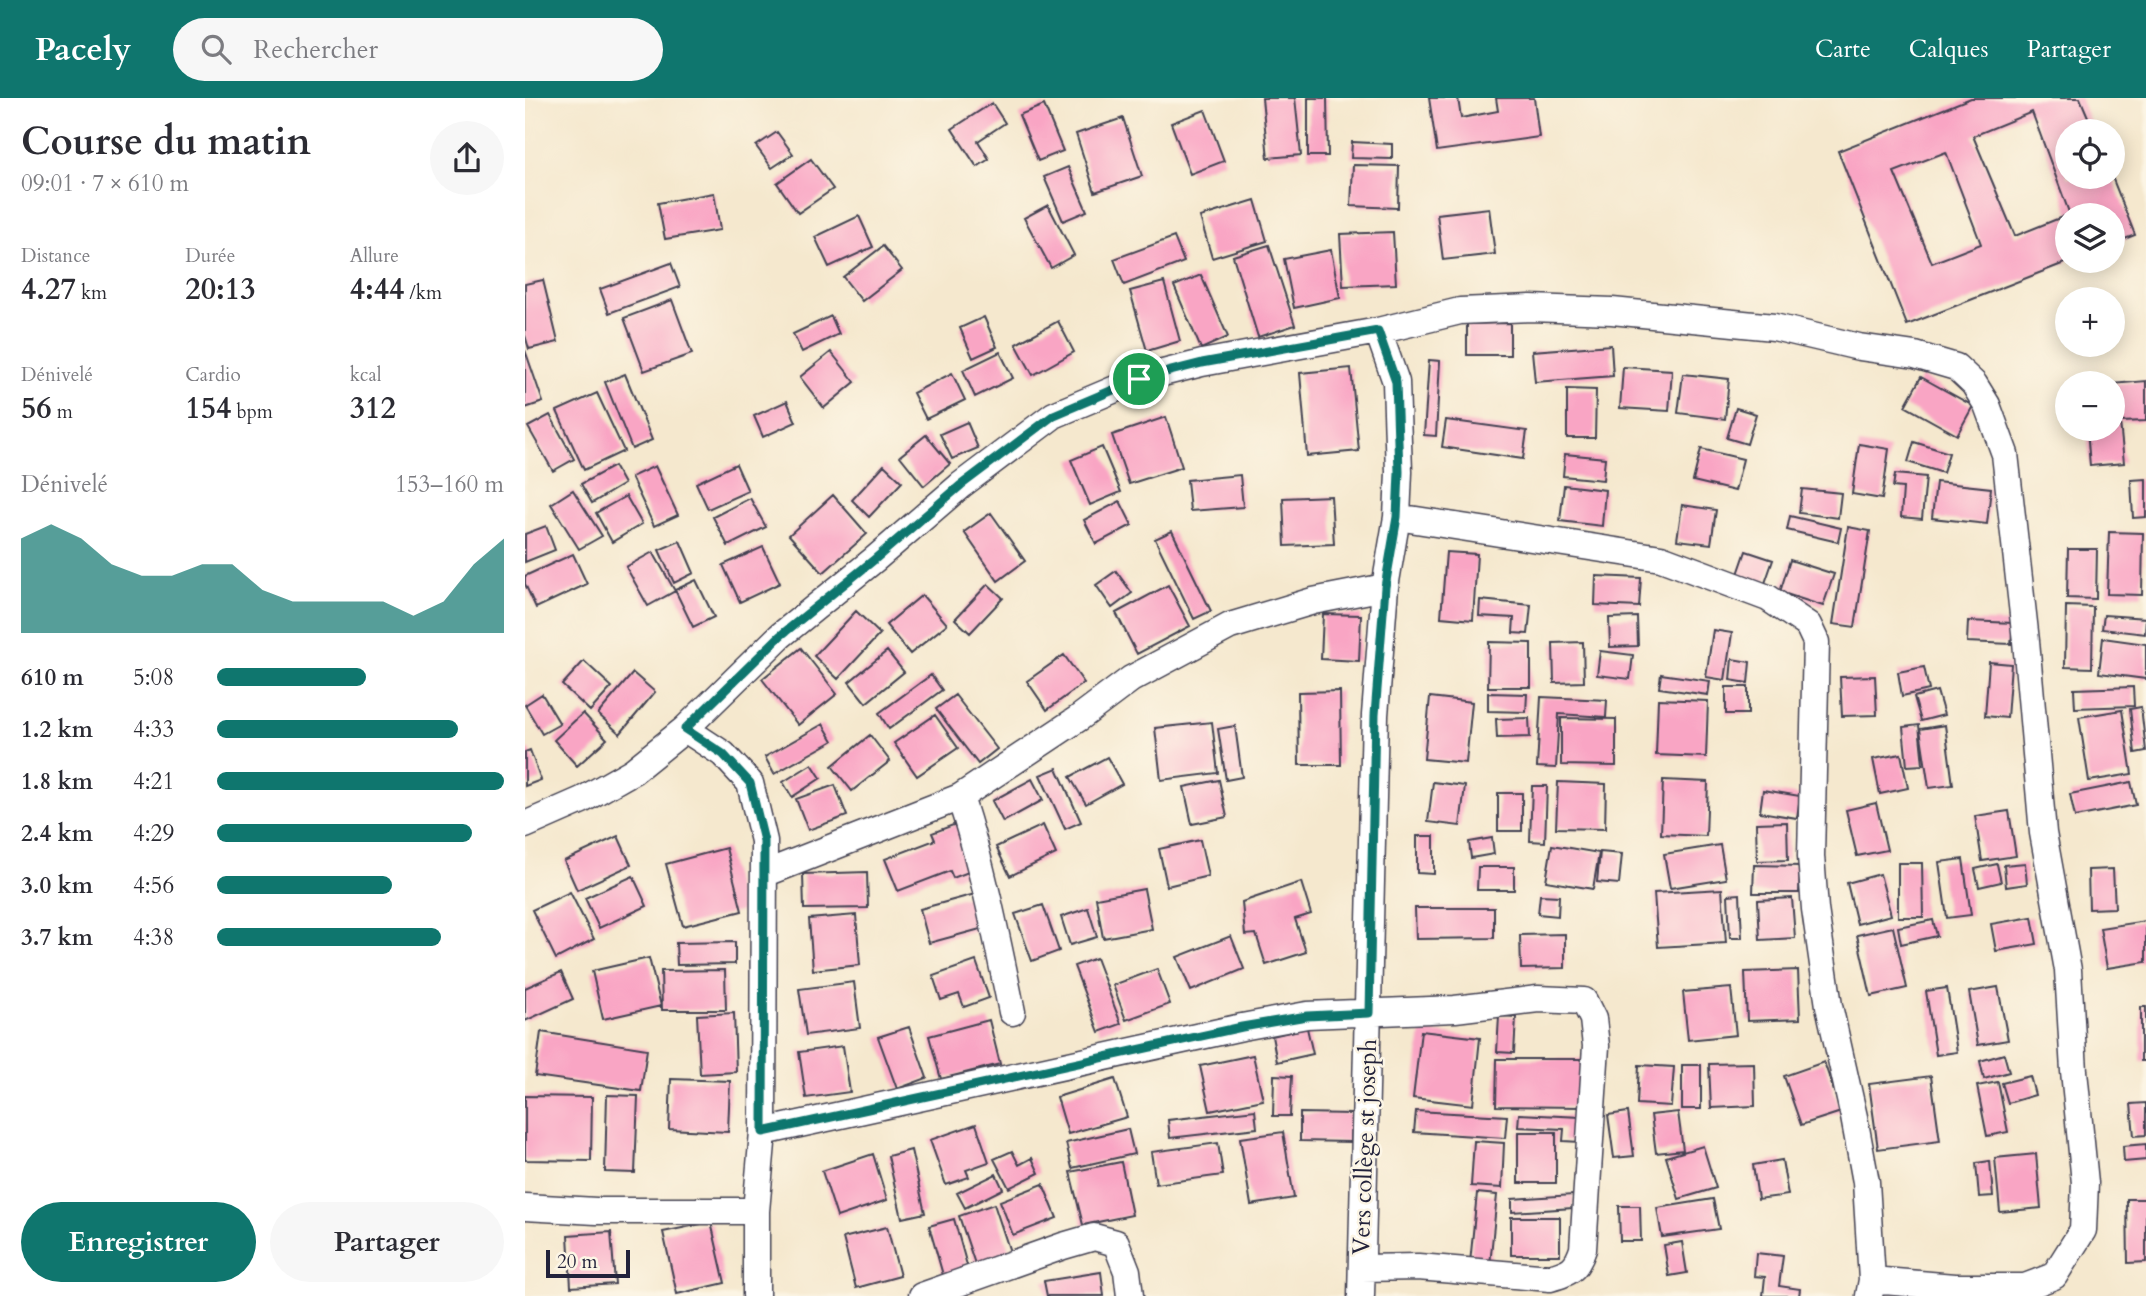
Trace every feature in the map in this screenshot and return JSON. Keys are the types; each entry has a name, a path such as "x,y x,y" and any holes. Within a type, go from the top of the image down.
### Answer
{"street":[{"path":"525,825 582,800 633,771 685,729 780,636 961,485 1054,415 1139,379 1202,363 1378,331 1460,311 1531,308 1612,311 1774,327 1859,347 1915,355 1956,367 1974,384 1987,405 2005,454 2026,641 2043,833 2068,970 2074,1072 2085,1183 2083,1230 2054,1276 2025,1287 1870,1288 1865,1182 1854,1117 1829,1006 1815,909 1811,856 1816,642 1808,625 1768,598 1661,558 1397,517"},
{"name":"Vers collège st joseph","path":"1361,1296 1375,715 1385,587 1397,517 1399,472 1396,382 1378,331"},
{"path":"764,874 960,797 1079,718 1131,679 1230,626 1313,601 1385,587"},
{"path":"685,729 723,754 750,783 764,841 763,1132 756,1212 756,1296"},
{"path":"960,797 974,840 992,914 1012,1012"},
{"path":"763,1132 1242,1027 1307,1016 1455,1009 1538,999 1584,1001 1593,1019 1596,1046 1583,1249 1577,1265 1567,1273 1550,1278 1418,1266 1362,1268"},
{"path":"525,1207 596,1211 756,1212"},
{"path":"922,1296 1094,1237 1116,1242 1127,1271 1130,1296"}],"building":[{"path":"1262,98 1295,98 1301,155 1268,158"},
{"path":"1308,98 1327,98 1328,156 1308,156"},
{"path":"1429,98 1458,98 1461,118 1498,111 1496,98 1534,98 1539,137 1437,151"},
{"path":"1971,98 2080,98 2089,119 2055,119 2055,174 2032,112 1973,136 2015,236 2055,220 2055,267 1907,325 1838,151","holes":["1946,152 1981,244 1932,263 1894,172"]},
{"path":"992,103 1005,123 978,141 989,159 977,167 952,129"},
{"path":"1044,105 1063,151 1038,161 1019,115"},
{"path":"1205,110 1224,161 1190,174 1171,123"},
{"path":"1123,118 1142,176 1095,192 1076,134"},
{"path":"777,132 793,154 772,168 756,146"},
{"path":"1352,142 1392,144 1392,159 1351,158"},
{"path":"811,159 833,189 798,213 777,183"},
{"path":"1353,165 1399,166 1398,208 1351,206"},
{"path":"1068,167 1087,211 1063,221 1044,177"},
{"path":"2060,189 2117,189 2122,203 2066,203"},
{"path":"714,193 720,230 665,239 658,203"},
{"path":"1255,200 1267,241 1212,258 1200,217"},
{"path":"1048,205 1074,255 1051,268 1024,218"},
{"path":"1489,208 1495,254 1443,260 1437,214"},
{"path":"2125,210 2135,235 2125,239"},
{"path":"859,216 873,247 829,267 815,237"},
{"path":"1393,232 1396,284 1343,286 1340,234"},
{"path":"1174,237 1184,262 1124,285 1114,259"},
{"path":"1269,245 1295,325 1258,337 1233,256"},
{"path":"883,246 902,270 862,301 843,277"},
{"path":"1331,250 1340,298 1294,308 1284,259"},
{"path":"671,263 680,287 609,313 600,289"},
{"path":"1201,275 1228,337 1201,349 1174,286"},
{"path":"543,280 558,342 529,349 525,335 525,284"},
{"path":"1164,282 1180,341 1147,351 1130,291"},
{"path":"672,300 692,354 644,371 624,318"},
{"path":"831,316 839,334 802,352 793,334"},
{"path":"984,317 997,347 973,358 960,328"},
{"path":"1058,321 1074,352 1033,375 1016,344"},
{"path":"1510,323 1510,355 1467,355 1467,324"},
{"path":"1611,345 1613,376 1535,382 1532,351"},
{"path":"525,350 543,402 525,408"},
{"path":"831,352 855,382 824,408 800,377"},
{"path":"1000,352 1013,378 975,397 963,370"},
{"path":"1429,360 1440,361 1436,436 1424,435"},
{"path":"1623,367 1672,370 1669,411 1620,408"},
{"path":"1351,368 1359,451 1307,456 1300,373"},
{"path":"952,373 965,400 926,419 913,393"},
{"path":"625,374 652,440 632,449 605,382"},
{"path":"1683,374 1729,379 1725,419 1678,413"},
{"path":"1921,377 1973,406 1957,435 1905,406"},
{"path":"2146,381 2146,421 2125,422 2125,383"},
{"path":"1567,389 1596,390 1595,438 1567,438"},
{"path":"597,393 624,451 584,470 557,411"},
{"path":"787,401 796,422 763,437 754,416"},
{"path":"1736,408 1756,414 1747,444 1727,438"},
{"path":"550,415 574,459 553,471 528,427"},
{"path":"1166,417 1182,467 1129,484 1112,435"},
{"path":"1446,420 1527,431 1523,459 1442,447"},
{"path":"967,422 978,448 952,459 940,434"},
{"path":"926,435 950,464 924,486 900,456"},
{"path":"2088,441 2122,441 2124,463 2090,466"},
{"path":"1914,442 1949,453 1943,473 1908,462"},
{"path":"1859,444 1889,449 1882,499 1852,494"},
{"path":"1102,447 1121,492 1090,505 1071,460"},
{"path":"1701,449 1743,459 1735,491 1693,481"},
{"path":"1565,454 1605,458 1603,480 1563,476"},
{"path":"736,464 748,491 708,509 696,483"},
{"path":"884,465 902,482 869,517 852,500"},
{"path":"614,466 624,484 592,503 581,484"},
{"path":"655,466 678,515 654,526 631,477"},
{"path":"1895,474 1926,477 1922,519 1901,517 1903,488 1893,487"},
{"path":"1240,475 1243,507 1190,511 1187,480"},
{"path":"2146,479 2146,517 2133,518 2131,480"},
{"path":"1936,482 1991,488 1987,524 1932,518"},
{"path":"1564,485 1605,490 1602,526 1560,521"},
{"path":"1802,489 1841,493 1838,518 1799,513"},
{"path":"573,490 602,536 579,549 551,504"},
{"path":"833,495 867,534 823,573 789,535"},
{"path":"626,496 642,524 612,542 596,513"},
{"path":"1331,496 1334,544 1285,546 1283,498"},
{"path":"750,498 766,527 728,546 713,517"},
{"path":"1120,501 1132,525 1096,544 1084,520"},
{"path":"1682,505 1716,510 1711,544 1677,540"},
{"path":"991,513 1025,561 998,581 964,532"},
{"path":"1790,516 1841,528 1838,542 1787,530"},
{"path":"546,526 555,550 525,562 525,534"},
{"path":"1848,527 1870,531 1855,627 1833,624"},
{"path":"1172,531 1211,611 1194,619 1155,539"},
{"path":"2109,532 2143,533 2142,595 2107,594"},
{"path":"680,541 694,573 674,583 659,550"},
{"path":"763,547 780,583 740,602 723,565"},
{"path":"2068,549 2097,549 2096,599 2067,598"},
{"path":"1746,551 1773,560 1764,586 1737,577"},
{"path":"653,552 675,591 648,606 626,567"},
{"path":"1446,552 1477,554 1473,620 1441,617"},
{"path":"573,554 587,584 536,608 525,584 525,576"},
{"path":"1790,560 1834,574 1823,606 1780,592"},
{"path":"1116,571 1132,593 1112,608 1096,585"},
{"path":"1596,576 1641,578 1639,607 1595,605"},
{"path":"696,580 714,617 693,627 675,590"},
{"path":"988,584 1003,598 970,633 955,619"},
{"path":"1168,585 1190,626 1137,654 1116,613"},
{"path":"922,595 947,624 910,654 886,625"},
{"path":"1480,600 1531,605 1528,634 1513,633 1514,618 1479,616"},
{"path":"2066,606 2093,607 2092,668 2065,667"},
{"path":"856,611 880,634 838,679 814,656"},
{"path":"1323,614 1361,615 1359,661 1321,659"},
{"path":"2104,615 2146,618 2145,634 2102,629"},
{"path":"1637,617 1638,646 1610,647 1609,618"},
{"path":"1968,621 2013,623 2011,644 1967,642"},
{"path":"1713,630 1732,633 1725,680 1706,677"},
{"path":"2103,638 2146,644 2146,679 2099,673"},
{"path":"1489,642 1531,643 1531,687 1488,687"},
{"path":"1583,642 1584,682 1554,683 1553,643"},
{"path":"801,648 837,694 798,725 762,679"},
{"path":"887,651 904,672 866,703 849,682"},
{"path":"1600,651 1633,655 1630,679 1597,675"},
{"path":"1064,655 1084,683 1047,710 1027,681"},
{"path":"1732,659 1750,662 1748,683 1730,680"},
{"path":"584,661 612,687 590,711 562,685"},
{"path":"1989,662 2011,664 2007,718 1985,716"},
{"path":"1924,667 1929,690 1902,696 1898,672"},
{"path":"633,673 655,692 620,734 598,714"},
{"path":"1661,674 1710,681 1708,695 1659,688"},
{"path":"931,675 942,690 889,729 879,713"},
{"path":"1875,676 1877,715 1842,716 1840,677"},
{"path":"1726,687 1748,687 1748,714 1726,714"},
{"path":"2133,687 2134,706 2075,708 2074,689"},
{"path":"1340,691 1341,765 1299,765 1298,692"},
{"path":"1937,691 1944,715 1921,721 1914,697"},
{"path":"1488,693 1527,694 1526,712 1488,711"},
{"path":"542,694 560,724 542,734 525,705"},
{"path":"955,695 997,749 978,764 936,709"},
{"path":"1430,697 1472,702 1466,763 1424,759"},
{"path":"1541,697 1607,700 1606,717 1559,714 1556,768 1537,767"},
{"path":"1658,699 1708,701 1706,757 1656,755"},
{"path":"2141,707 2146,751 2135,753 2130,709"},
{"path":"2122,710 2132,774 2089,781 2079,717"},
{"path":"583,713 607,739 577,766 554,740"},
{"path":"935,715 958,748 917,776 894,743"},
{"path":"1529,718 1530,737 1497,738 1496,719"},
{"path":"1561,718 1616,719 1616,766 1561,765"},
{"path":"1212,722 1218,773 1161,780 1155,728"},
{"path":"823,724 833,741 774,774 765,757"},
{"path":"1919,725 1923,765 1907,766 1903,727"},
{"path":"1945,725 1953,785 1929,788 1920,729"},
{"path":"1235,726 1242,777 1226,780 1218,729"},
{"path":"870,735 890,761 852,791 832,766"},
{"path":"530,750 541,780 525,786 525,752"},
{"path":"1901,754 1908,788 1880,794 1873,759"},
{"path":"1107,757 1122,784 1086,804 1070,777"},
{"path":"812,764 821,778 792,797 783,782"},
{"path":"1057,768 1081,822 1065,829 1040,775"},
{"path":"1032,779 1043,800 1003,822 992,801"},
{"path":"1219,780 1227,817 1192,824 1184,787"},
{"path":"1663,780 1708,782 1706,836 1661,834"},
{"path":"1433,782 1465,786 1460,826 1428,822"},
{"path":"1558,782 1606,784 1605,829 1556,828"},
{"path":"2131,782 2136,805 2075,817 2070,794"},
{"path":"835,785 847,816 808,830 796,799"},
{"path":"1532,786 1547,786 1545,842 1530,841"},
{"path":"1763,790 1800,796 1797,818 1760,812"},
{"path":"1498,793 1522,793 1522,831 1498,831"},
{"path":"1876,803 1887,850 1857,856 1846,810"},
{"path":"2009,811 2016,856 1982,861 1975,816"},
{"path":"961,822 979,868 953,878 950,871 898,891 885,859 935,840 932,833"},
{"path":"1787,822 1788,860 1757,861 1756,823"},
{"path":"1043,825 1056,854 1010,876 996,847"},
{"path":"618,836 631,865 577,890 564,861"},
{"path":"1417,836 1434,836 1434,874 1417,873"},
{"path":"1492,838 1494,854 1471,858 1469,842"},
{"path":"1200,840 1208,876 1167,886 1159,849"},
{"path":"1552,845 1599,853 1593,889 1546,881"},
{"path":"1720,845 1726,879 1670,888 1664,854"},
{"path":"726,848 742,911 683,926 666,864"},
{"path":"1600,852 1622,854 1619,884 1597,882"},
{"path":"1963,859 1971,915 1947,918 1939,862"},
{"path":"1898,863 1922,863 1923,917 1898,917"},
{"path":"2025,863 2027,884 2006,887 2004,865"},
{"path":"1997,864 2001,882 1979,887 1975,869"},
{"path":"1754,865 1800,866 1799,893 1753,893"},
{"path":"1478,867 1514,867 1514,890 1477,890"},
{"path":"2113,869 2115,908 2089,909 2088,870"},
{"path":"867,872 868,908 804,909 803,874"},
{"path":"1880,874 1891,915 1857,924 1847,883"},
{"path":"633,876 647,906 599,928 585,898"},
{"path":"1301,882 1311,914 1295,919 1306,952 1266,965 1256,934 1245,935 1242,902"},
{"path":"1144,889 1152,929 1103,938 1096,898"},
{"path":"1722,889 1726,943 1658,947 1654,893"},
{"path":"570,892 594,939 556,959 532,910"},
{"path":"975,894 984,928 929,943 920,909"},
{"path":"1740,894 1742,938 1730,938 1728,895"},
{"path":"1540,895 1559,896 1558,916 1538,914"},
{"path":"1792,898 1795,938 1760,940 1758,900"},
{"path":"1043,905 1059,951 1032,961 1015,914"},
{"path":"1088,908 1097,937 1070,945 1061,917"},
{"path":"1415,908 1494,908 1494,938 1416,939"},
{"path":"856,915 860,965 813,970 809,919"},
{"path":"2032,917 2037,944 1996,951 1991,924"},
{"path":"1933,920 1937,936 1901,944 1898,927"},
{"path":"2146,921 2146,962 2107,968 2100,928"},
{"path":"1893,927 1907,988 1871,996 1857,935"},
{"path":"1565,934 1565,968 1521,969 1520,935"},
{"path":"1231,936 1244,969 1191,991 1177,957"},
{"path":"735,942 735,964 677,965 676,943"},
{"path":"649,958 661,1006 603,1019 592,971"},
{"path":"1096,958 1121,1024 1099,1032 1074,966"},
{"path":"976,961 989,998 964,1007 959,994 941,1000 933,976"},
{"path":"1157,969 1170,1004 1126,1020 1113,985"},
{"path":"725,970 726,1010 662,1010 661,971"},
{"path":"1798,970 1800,1019 1747,1021 1745,972"},
{"path":"561,972 573,999 525,1021 525,988"},
{"path":"854,982 860,1028 806,1035 799,989"},
{"path":"1998,987 2008,1040 1978,1045 1969,992"},
{"path":"1731,988 1736,1035 1688,1040 1683,992"},
{"path":"1947,988 1957,1052 1936,1055 1926,991"},
{"path":"2141,1007 2146,1007 2146,1061 2141,1061"},
{"path":"734,1013 736,1072 700,1074 697,1015"},
{"path":"1499,1016 1516,1017 1514,1053 1497,1052"},
{"path":"989,1020 1000,1064 941,1079 929,1036"},
{"path":"909,1027 927,1078 897,1089 878,1037"},
{"path":"1307,1028 1313,1054 1277,1062 1272,1036"},
{"path":"1421,1031 1480,1038 1473,1105 1413,1098"},
{"path":"541,1032 647,1049 641,1091 535,1076"},
{"path":"843,1046 850,1092 806,1098 799,1052"},
{"path":"2004,1054 2009,1072 1984,1079 1980,1061"},
{"path":"1253,1055 1263,1100 1210,1111 1200,1066"},
{"path":"1497,1059 1582,1059 1582,1107 1496,1106"},
{"path":"1824,1062 1841,1112 1801,1125 1784,1076"},
{"path":"1754,1063 1755,1106 1711,1108 1709,1064"},
{"path":"1639,1065 1674,1067 1671,1106 1637,1104"},
{"path":"1682,1065 1701,1065 1701,1109 1682,1109"},
{"path":"1274,1075 1292,1076 1290,1116 1273,1116"},
{"path":"1931,1076 1940,1141 1878,1149 1869,1084"},
{"path":"2030,1076 2035,1095 2008,1103 2002,1083"},
{"path":"671,1079 730,1081 728,1132 669,1129"},
{"path":"1115,1079 1127,1117 1068,1134 1057,1097"},
{"path":"1998,1082 2008,1132 1987,1136 1977,1086"},
{"path":"607,1095 638,1096 635,1173 605,1172"},
{"path":"525,1096 592,1097 591,1161 525,1160"},
{"path":"2146,1103 2146,1135 2134,1136 2131,1104"},
{"path":"1255,1110 1257,1128 1170,1138 1168,1120"},
{"path":"1416,1111 1507,1116 1505,1138 1414,1132"},
{"path":"1628,1112 1634,1156 1614,1158 1608,1115"},
{"path":"1678,1112 1683,1150 1656,1153 1651,1115"},
{"path":"1300,1113 1352,1114 1351,1142 1300,1141"},
{"path":"1519,1114 1581,1117 1580,1142 1563,1141 1564,1129 1518,1127"},
{"path":"976,1124 989,1162 966,1170 969,1177 946,1185 930,1140"},
{"path":"1128,1129 1134,1154 1072,1168 1066,1143"},
{"path":"1283,1132 1294,1198 1251,1205 1240,1138"},
{"path":"1518,1132 1556,1132 1556,1183 1518,1183"},
{"path":"1474,1141 1504,1143 1502,1188 1471,1186"},
{"path":"1218,1143 1223,1175 1156,1184 1151,1152"},
{"path":"2146,1144 2146,1160 2124,1162 2123,1146"},
{"path":"1703,1146 1716,1188 1679,1199 1666,1157"},
{"path":"911,1150 925,1213 902,1218 888,1156"},
{"path":"1012,1151 1019,1165 1032,1158 1039,1173 1009,1188 994,1159"},
{"path":"873,1154 887,1200 837,1217 822,1171"},
{"path":"2036,1154 2041,1208 2000,1212 1995,1158"},
{"path":"1782,1160 1788,1195 1758,1199 1753,1165"},
{"path":"1990,1161 1993,1196 1979,1197 1976,1163"},
{"path":"1121,1162 1132,1215 1083,1225 1070,1172"},
{"path":"996,1174 1003,1189 965,1208 957,1193"},
{"path":"1043,1184 1057,1218 1013,1235 1000,1201"},
{"path":"1477,1193 1497,1195 1490,1265 1470,1263"},
{"path":"1573,1195 1573,1208 1512,1212 1512,1199"},
{"path":"1713,1199 1719,1229 1662,1237 1657,1208"},
{"path":"2127,1199 2146,1199 2146,1262 2128,1263"},
{"path":"994,1204 1010,1252 975,1264 959,1216"},
{"path":"1619,1206 1640,1206 1641,1241 1620,1241"},
{"path":"1511,1217 1560,1217 1560,1255 1511,1255"},
{"path":"954,1219 968,1269 943,1275 929,1226"},
{"path":"711,1222 725,1283 677,1294 663,1232"},
{"path":"887,1227 900,1276 856,1288 843,1238"},
{"path":"611,1232 615,1284 571,1287 568,1235"},
{"path":"1682,1242 1687,1273 1669,1276 1664,1245"},
{"path":"1756,1253 1783,1256 1779,1286 1800,1289 1799,1296 1763,1296 1765,1277 1754,1276"},
{"path":"1101,1272 1104,1296 1047,1296 1044,1281"}],"route":[{"path":"1378,331 1396,382 1399,472 1397,517 1385,587 1375,715 1369,1013 1307,1016 1242,1027 763,1132 764,841 750,783 723,754 685,729 780,636 961,485 1054,415 1139,379 1202,363 1378,331"}]}
